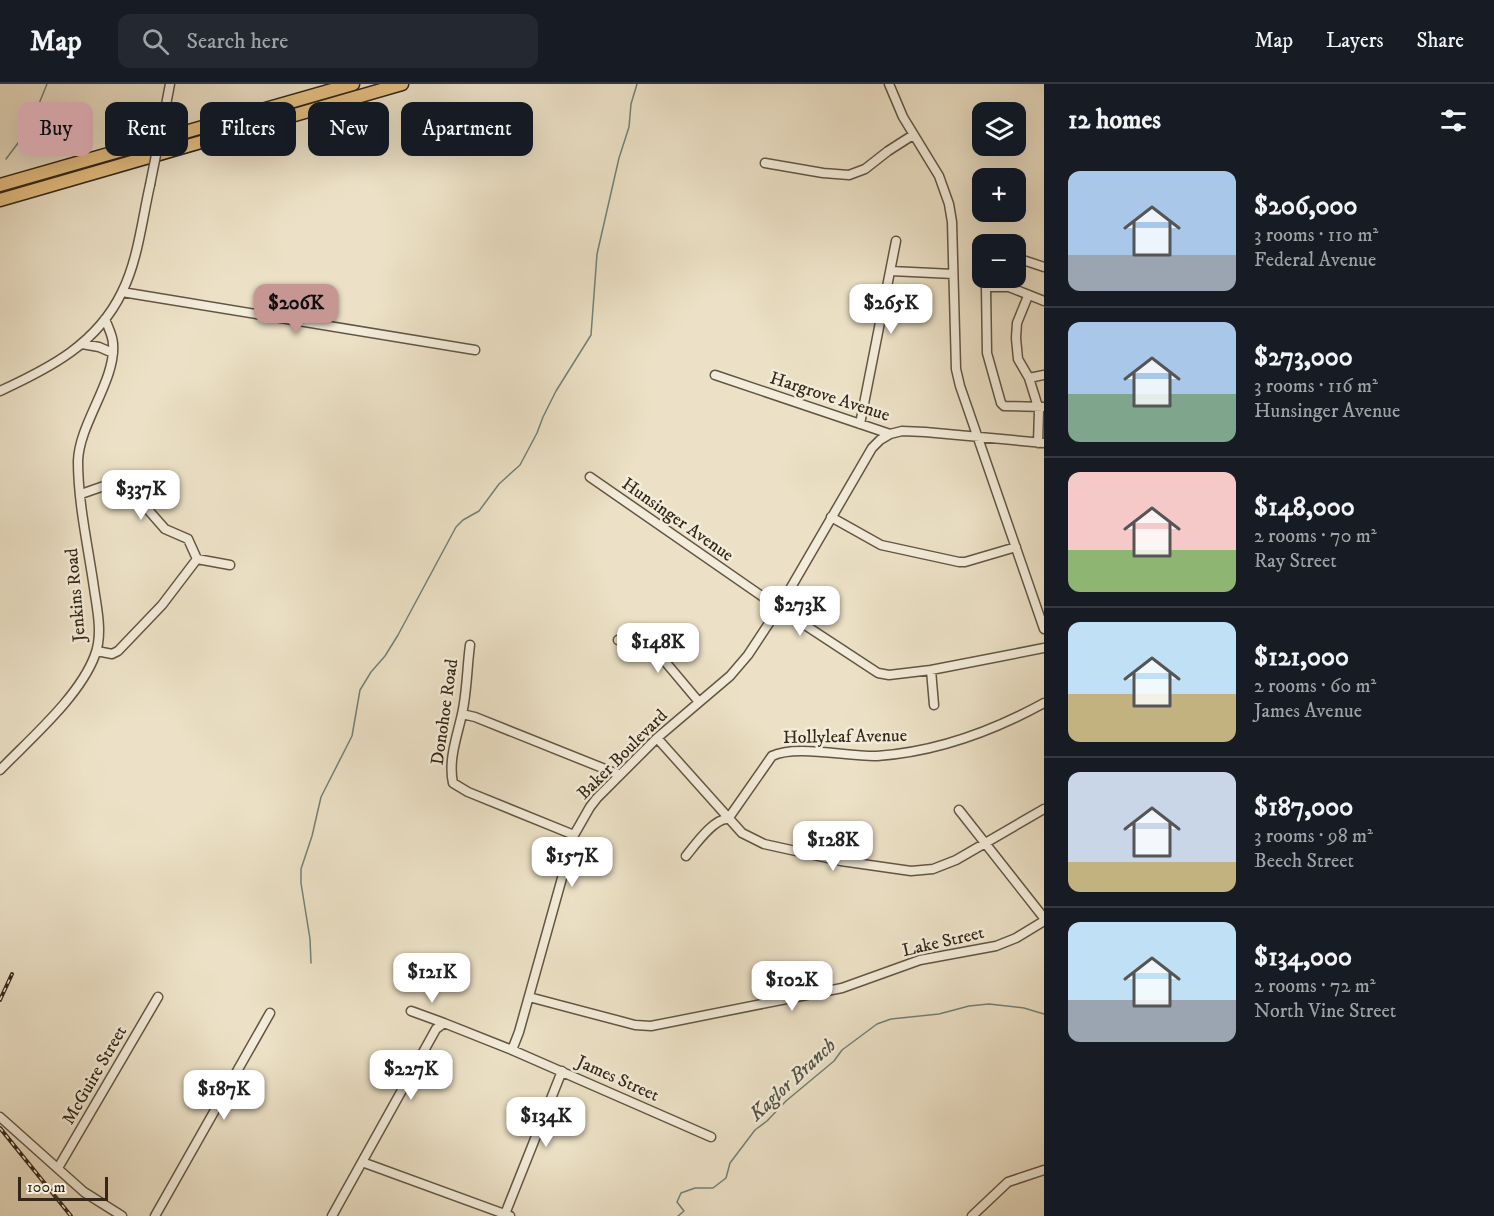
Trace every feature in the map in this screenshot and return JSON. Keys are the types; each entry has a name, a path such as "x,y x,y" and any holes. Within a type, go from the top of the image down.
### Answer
{"highway":[{"path":"0,185 353,84"},
{"path":"0,200 402,84"}],"street":[{"path":"0,391 47,369 82,344 105,319 122,292 132,262 150,185 170,84"},
{"path":"889,84 903,117 939,176 946,194 952,222 956,369 1044,629"},
{"path":"765,164 849,175 866,169 913,135"},
{"path":"860,424 896,241"},
{"path":"1026,261 1044,267"},
{"path":"891,271 953,274"},
{"path":"986,288 987,353 1001,403 1004,406 1041,407"},
{"path":"1011,288 1044,301"},
{"path":"122,292 475,350"},
{"path":"1028,296 1017,323 1016,338 1018,359 1041,407 1041,443"},
{"path":"82,344 113,352 113,343 105,319"},
{"name":"Jenkins Road","path":"0,770 75,689 86,675 97,651 98,616 81,494 79,452 113,352"},
{"name":"Hargrove Avenue","path":"715,375 890,434 902,431 1041,443"},
{"path":"1029,378 1044,375"},
{"name":"Baker Boulevard","path":"512,1050 574,835 590,807 657,738 736,669 758,641 779,608 872,448 890,434"},
{"name":"Hunsinger Avenue","path":"590,477 779,608 878,673 889,675 931,670 1044,648"},
{"path":"81,494 104,486 143,504 165,529 191,542 196,559"},
{"path":"831,517 881,545 959,562 1016,547"},
{"path":"196,559 230,565"},
{"path":"97,651 112,654 118,651 162,605 196,559"},
{"path":"618,640 642,641 652,646 699,702"},
{"name":"Donohoe Road","path":"470,645 462,714 453,756 451,773 453,783 468,792 574,835"},
{"path":"931,670 934,705"},
{"name":"Hollyleaf Avenue","path":"686,856 716,823 722,818 728,819 772,756 779,752 791,750 865,756 931,748 1021,716 1044,703"},
{"path":"462,714 475,717 620,775"},
{"path":"657,738 741,832 764,844 852,863 911,871 933,869 947,864 1044,809"},
{"path":"959,810 1044,919"},
{"name":"Lake Street","path":"529,997 634,1025 651,1026 842,988 920,960 996,946 1016,938 1044,919"},
{"name":"McGuire Street","path":"58,1168 158,997"},
{"name":"James Street","path":"411,1011 512,1050 711,1137"},
{"path":"155,1216 270,1013"},
{"path":"332,1216 436,1029 444,1023"},
{"path":"362,1162 508,1215 562,1071"},
{"path":"0,1117 84,1192 122,1216"},
{"path":"972,1216 1008,1182 1044,1170"}],"waterway":[{"path":"6,159 36,111 47,84"},
{"path":"311,963 301,869 321,797 352,736 360,690 398,635 456,527 479,511 499,484 520,465 556,391 591,335 597,254 619,158 629,127 631,104 637,84"},
{"name":"Kaglor Branch","path":"678,1216 684,1211 677,1202 681,1193 695,1188 713,1188 726,1178 730,1163 755,1130 834,1061 842,1050 877,1024 891,1019 939,1014 969,1006 989,1004 1024,1008 1044,1014"}],"railway":[{"path":"0,1000 12,974"},
{"path":"0,1128 71,1216"}]}
